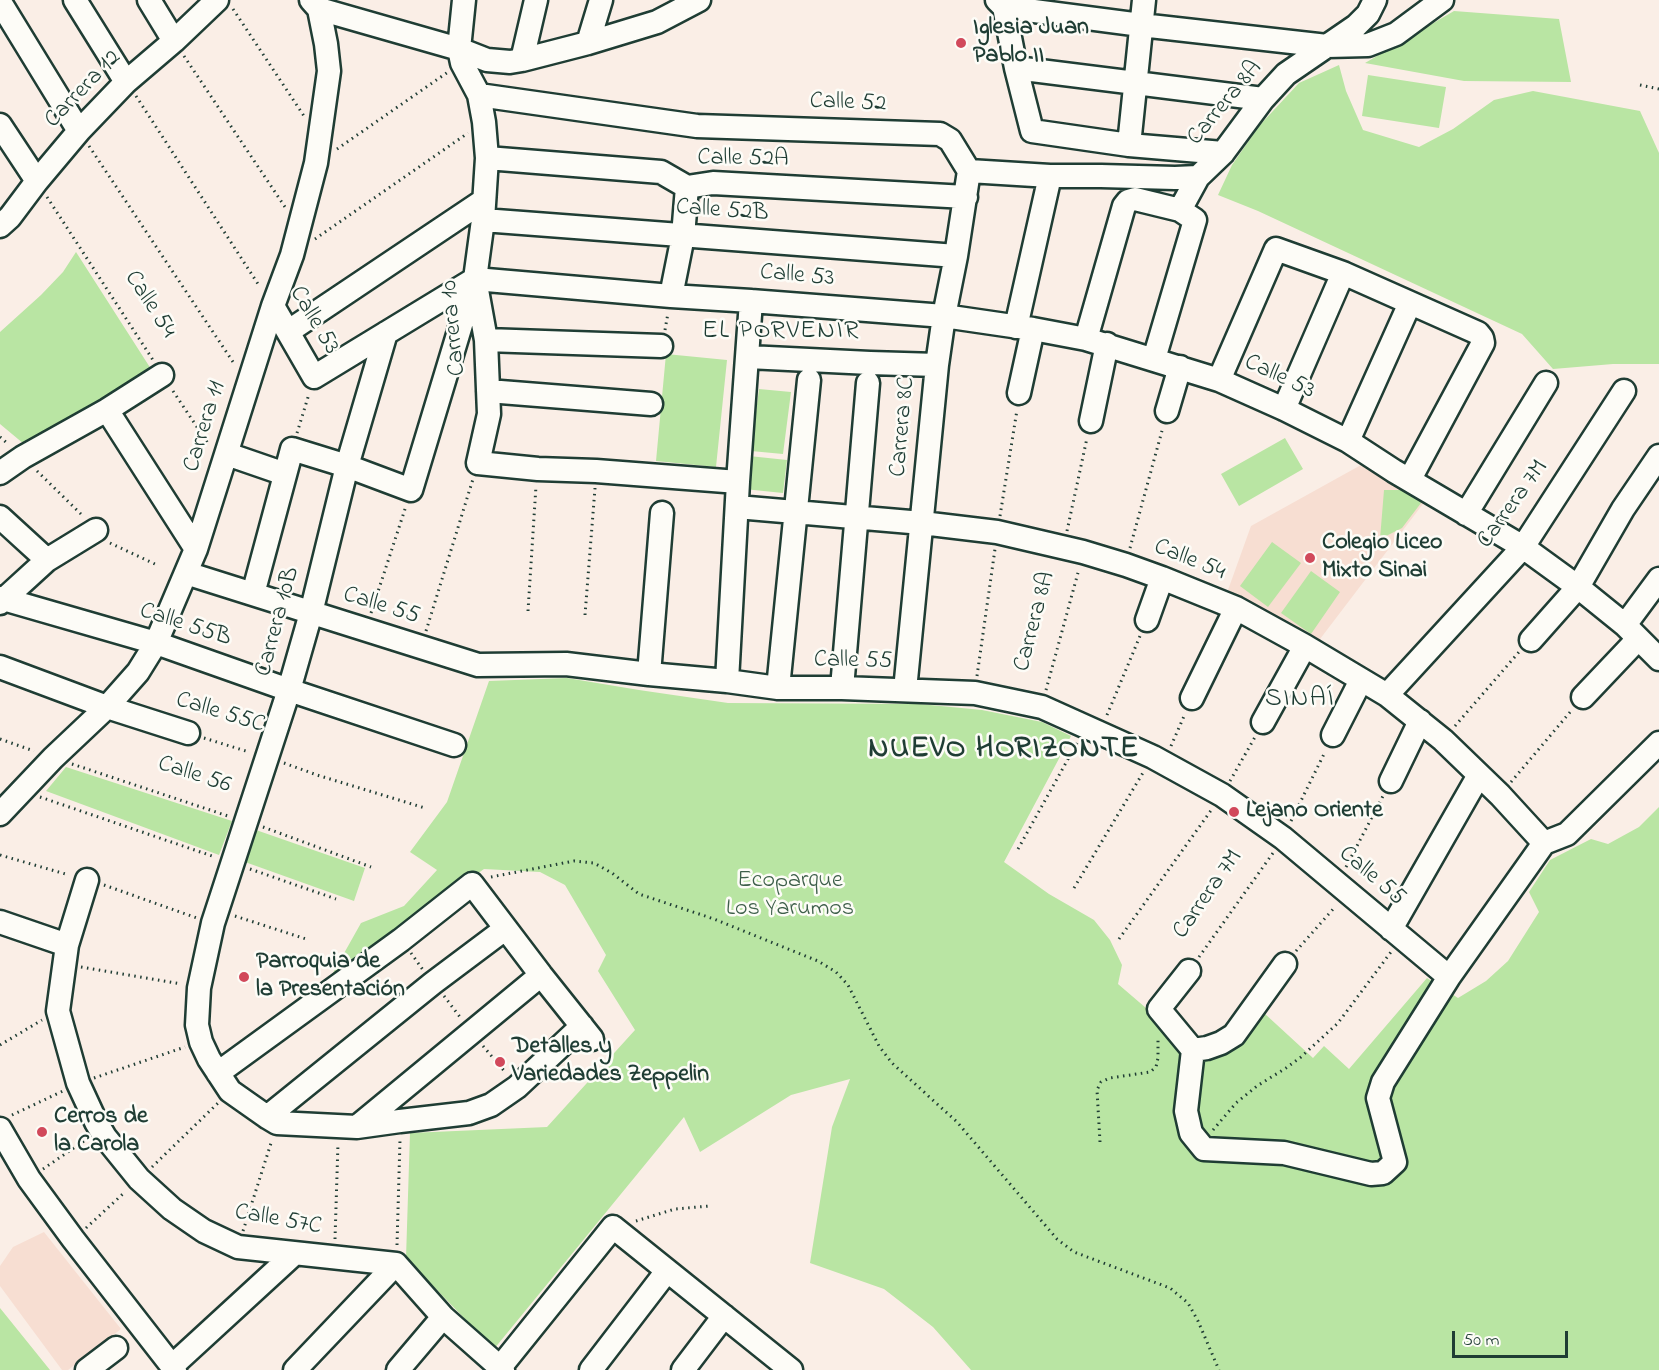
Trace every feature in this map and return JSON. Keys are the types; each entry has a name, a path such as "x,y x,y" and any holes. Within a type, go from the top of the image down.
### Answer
{"street":[{"path":"75,0 126,82"},
{"path":"149,0 174,42"},
{"path":"461,56 464,0"},
{"path":"522,60 536,0"},
{"path":"588,43 601,0"},
{"path":"657,22 664,0"},
{"path":"315,5 461,56 510,62 588,43 657,22 699,0"},
{"path":"1129,145 1144,0"},
{"name":"Carrera 8A","path":"1154,359 1198,177 1223,153 1263,99 1286,74 1356,26 1368,14 1375,0"},
{"path":"1223,153 1129,145 1032,131 1001,2 1141,25 1327,46 1368,45 1396,34 1442,0"},
{"path":"0,2 79,131"},
{"name":"Carrera 12","path":"0,226 10,217 79,131 126,82 174,42 225,5"},
{"name":"Carrera 11","path":"0,814 138,672 156,643 196,549 273,306 292,255 316,163 329,70 326,44 315,5"},
{"name":"Carrera 10","path":"461,56 479,95 487,159 475,279 486,340 489,414 478,463"},
{"path":"1016,68 1263,99"},
{"name":"Calle 52","path":"479,95 697,126 940,134 951,140 969,171"},
{"path":"0,125 37,181"},
{"name":"Calle 52A","path":"487,159 661,172 687,187 713,183 966,197"},
{"path":"969,171 1050,176 1198,177"},
{"name":"Carrera 8C","path":"905,690 937,365 944,316 957,256 969,171"},
{"path":"1019,393 1025,328 1050,176"},
{"path":"671,296 683,236 687,187"},
{"path":"1091,421 1096,341 1124,206 1128,201 1135,199 1188,215"},
{"path":"289,331 483,211"},
{"name":"Calle 52B","path":"483,211 683,236 957,256"},
{"path":"1219,380 1274,250 1278,248 1343,273 1478,333 1483,343 1394,477"},
{"path":"1284,409 1343,273"},
{"path":"253,594 292,449 347,466 411,490 475,279"},
{"name":"Calle 53","path":"273,306 314,377 475,279 944,316 1096,341 1219,380 1348,441 1394,477 1466,514 1523,547 1578,587 1659,659"},
{"path":"728,681 738,482 752,301"},
{"path":"1348,441 1410,303"},
{"name":"Carrera 10B","path":"201,1041 197,1025 199,988 215,917 289,690 311,614 347,466 386,333"},
{"path":"486,340 661,346"},
{"path":"748,357 937,365"},
{"path":"1167,411 1180,367"},
{"path":"0,473 162,375"},
{"path":"778,688 809,380"},
{"path":"842,688 868,383"},
{"path":"1466,514 1546,383"},
{"name":"Carrera 7M","path":"1387,695 1523,547 1624,390"},
{"path":"488,391 651,404"},
{"path":"107,410 196,549"},
{"path":"227,454 285,474"},
{"path":"1530,640 1578,587 1623,509 1659,456"},
{"path":"478,463 738,482"},
{"name":"Calle 54","path":"737,507 997,532 1126,564 1236,608 1387,695 1443,740 1500,795 1544,843"},
{"path":"649,674 662,513"},
{"path":"0,517 47,560"},
{"path":"1,600 47,560 96,530"},
{"name":"Calle 55","path":"186,573 311,614 478,664 566,664 778,688 975,693 1042,707 1158,760 1222,795 1283,838 1449,977"},
{"path":"1147,620 1162,578"},
{"path":"1583,697 1631,632 1659,579"},
{"name":"Calle 55B","path":"1,600 156,643 454,745"},
{"path":"1192,698 1236,608"},
{"path":"1263,722 1305,646"},
{"name":"Calle 55C","path":"0,667 188,733"},
{"path":"1334,735 1361,680"},
{"path":"1391,781 1420,722"},
{"path":"1159,1009 1193,1050 1186,1111 1191,1133 1204,1149 1284,1153 1371,1174 1383,1173 1395,1162 1378,1098 1383,1083 1449,977 1544,843 1567,834 1659,743"},
{"path":"1396,934 1479,775"},
{"name":"Calle 57C","path":"87,880 66,954 58,1011 72,1086 105,1137 139,1179 172,1209 204,1231 238,1247 396,1264"},
{"path":"201,1041 208,1059 230,1090 272,1120 348,1127 469,1113 491,1105 587,1032 472,884 401,940 218,1073"},
{"path":"0,922 66,954"},
{"path":"272,1120 433,983 506,928"},
{"path":"1193,1050 1208,1048 1234,1035 1285,964"},
{"name":"Carrera 7M","path":"1159,1009 1189,971"},
{"path":"348,1127 472,1032 541,975"},
{"path":"5,1123 29,1179 174,1368 294,1254"},
{"path":"295,1370 396,1264 443,1317 500,1369 616,1229 785,1368"},
{"path":"591,1370 667,1270"},
{"path":"683,1370 724,1316"},
{"path":"398,1370 443,1317"},
{"path":"87,1370 116,1348"}],"path":[{"path":"225,5 320,140"},
{"path":"174,42 299,229"},
{"path":"316,163 461,56"},
{"name":"Calle 53","path":"126,82 273,306"},
{"path":"1640,85 1659,89"},
{"path":"292,255 484,122"},
{"path":"79,131 248,384"},
{"name":"Calle 54","path":"37,181 210,446 227,454"},
{"path":"661,346 671,296"},
{"path":"292,449 314,377"},
{"path":"975,693 1019,393"},
{"path":"1126,564 1167,411"},
{"name":"Carrera 8A","path":"1042,707 1073,550 1091,421"},
{"path":"0,436 111,544 157,564"},
{"path":"421,648 478,463"},
{"path":"528,611 538,469"},
{"path":"585,615 596,471"},
{"path":"366,629 411,490"},
{"path":"1018,849 1093,729 1147,620"},
{"path":"1443,740 1530,640"},
{"path":"1500,795 1583,697"},
{"path":"1074,888 1158,760 1192,698"},
{"path":"1119,939 1222,795 1263,722"},
{"name":"Calle 55C","path":"188,733 425,808"},
{"name":"Carrera 7M","path":"1189,971 1283,838 1334,735"},
{"name":"Calle 56","path":"0,739 371,867"},
{"path":"1285,964 1342,888 1391,781"},
{"path":"22,791 336,899"},
{"path":"0,855 215,917 306,939"},
{"path":"472,884 493,876 574,861 594,864 612,873 639,894 714,919 818,961 836,972 848,985 879,1046 892,1063 957,1122 1051,1232 1074,1252 1170,1288 1188,1303 1219,1370"},
{"path":"1204,1149 1219,1121 1236,1103 1301,1057 1338,1023 1396,934"},
{"path":"401,940 517,1087"},
{"path":"66,954 199,988"},
{"path":"1100,1142 1097,1090 1101,1082 1110,1078 1150,1072 1156,1067 1159,1009"},
{"path":"0,1045 58,1011"},
{"path":"5,1123 72,1086 201,1041"},
{"path":"238,1247 272,1120"},
{"path":"396,1264 400,1121"},
{"path":"334,1258 348,1127"},
{"path":"29,1179 87,1139"},
{"path":"616,1229 675,1209 710,1206"}],"shaded area":[{"name":"Colegio Liceo Mixto Sinai","path":"1370,460 1429,496 1317,643 1228,590 1251,526"},
{"path":"44,1232 121,1329 68,1370 62,1370 0,1286 0,1266 13,1247"}],"green space":[{"path":"1454,11 1559,19 1571,82 1464,81 1365,63"},
{"path":"1339,65 1346,91 1363,130 1419,147 1453,129 1494,100 1533,91 1640,111 1659,153 1659,364 1613,364 1553,369 1522,334 1258,211 1218,195 1232,165 1259,126 1299,83"},
{"path":"1368,75 1446,87 1439,128 1362,116"},
{"path":"76,252 151,369 24,444 0,424 0,332 63,272"},
{"path":"666,354 727,360 716,467 656,461"},
{"path":"759,389 791,392 783,454 751,451"},
{"path":"1285,438 1303,469 1239,506 1221,474"},
{"path":"749,456 787,460 783,493 744,489"},
{"path":"1384,490 1416,490 1421,503 1402,528 1380,539"},
{"path":"1272,542 1301,563 1268,607 1240,586"},
{"path":"1311,571 1340,592 1311,634 1281,613"},
{"name":"Ecoparque Los Yarumos","path":"567,678 728,703 920,704 982,710 1042,722 1071,736 1004,862 1049,894 1094,920 1110,940 1122,965 1118,984 1153,1014 1185,1048 1264,1013 1313,1058 1324,1046 1349,1069 1427,978 1458,998 1486,981 1508,961 1539,912 1529,892 1550,860 1591,839 1608,844 1639,827 1659,807 1659,1370 971,1370 933,1327 884,1289 810,1263 832,1127 850,1079 791,1095 700,1152 684,1117 494,1349 406,1258 410,1133 547,1127 635,1030 598,971 606,955 565,885 540,872 484,869 329,980 361,923 404,906 437,870 410,852 447,802 489,681"},
{"path":"66,767 232,821 219,855 46,791"},
{"path":"256,830 365,868 354,901 245,862"},
{"path":"0,1308 50,1370 0,1370"}],"place":[{"name":"Iglesia Juan Pablo II","path":"961,43"},
{"name":"Colegio Liceo Mixto Sinai","path":"1310,558"},
{"name":"Lejano Oriente","path":"1234,812"},
{"name":"Parroquia de la Presentación","path":"244,977"},
{"name":"Detalles y Variedades Zeppelin","path":"500,1062"},
{"name":"Cerros de la Carola","path":"42,1132"}],"district":[{"name":"EL PORVENIR","path":"781,333"},
{"name":"SINAÍ","path":"1300,701"},
{"name":"NUEVO HORIZONTE","path":"1004,751"}]}
